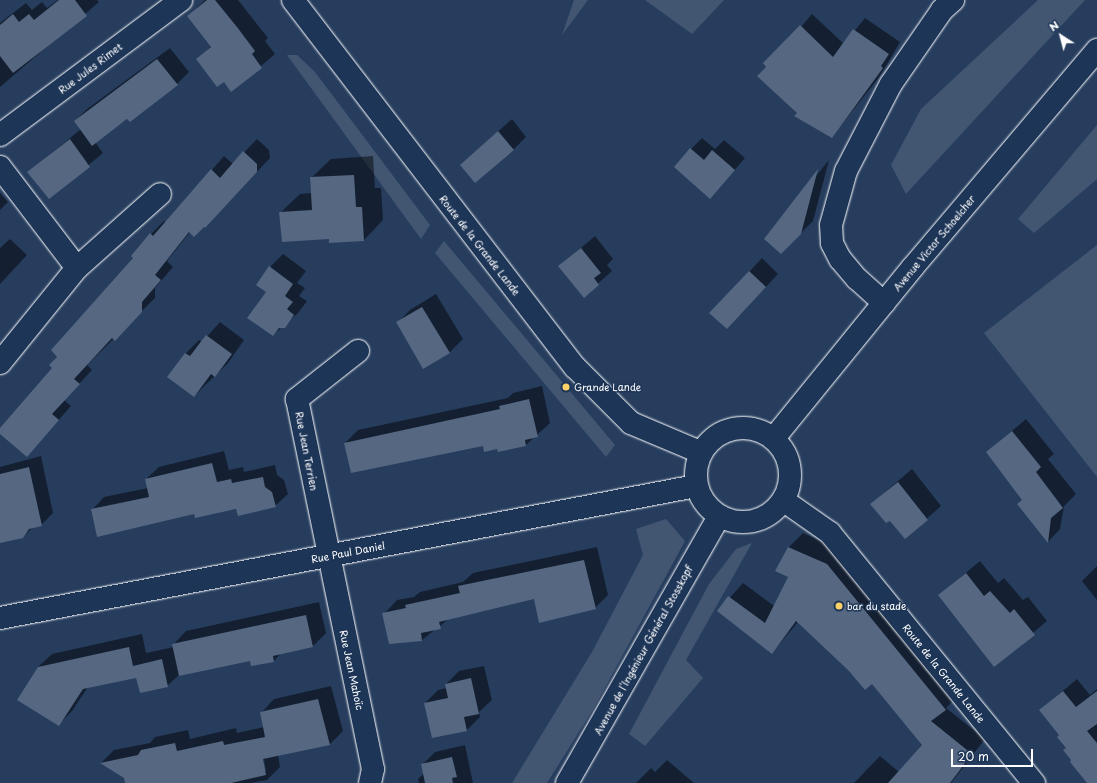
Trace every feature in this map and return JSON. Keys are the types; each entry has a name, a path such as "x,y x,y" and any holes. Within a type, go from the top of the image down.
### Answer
{"street":[{"name":"Rue Jules Rimet","path":"0,135 181,0"},
{"name":"Route de la Grande Lande","path":"293,0 575,367 631,423 700,452"},
{"path":"884,303 856,279 840,259 832,242 831,225 846,171 891,84 942,10 953,0"},
{"name":"Avenue Victor Schoelcher","path":"774,438 884,303 1097,50"},
{"path":"0,167 77,268"},
{"path":"0,363 77,268 160,194"},
{"name":"Rue Jean Terrien","path":"327,556 297,399 358,351"},
{"path":"734,428 756,428 774,438 787,456 791,479 783,500 771,514 754,521 736,522 719,516 704,504 696,486 695,468 700,452 714,436 734,428"},
{"name":"Rue Paul Daniel","path":"0,618 696,486"},
{"name":"Route de la Grande Lande","path":"783,500 830,532 1034,783"},
{"name":"Avenue de l'Ingénieur Général Stosskopf","path":"567,783 719,516"},
{"name":"Rue Jean Mahoïc","path":"327,556 373,770 370,783"}],"shaded area":[{"path":"574,0 588,0 562,35"},
{"path":"645,0 724,0 692,34"},
{"path":"1038,0 1085,0 906,194 891,165 921,109"},
{"path":"287,55 297,55 315,72 430,225 421,239"},
{"path":"1097,125 1097,179 1034,233 1018,219"},
{"path":"444,241 615,445 606,457 435,253"},
{"path":"1097,245 1097,477 984,333"},
{"path":"666,519 685,541 594,708 547,783 512,783 592,652 643,555 636,529"},
{"path":"752,543 686,660 703,678 645,746 629,734 709,584 736,549"}],"building":[{"path":"59,0 75,0 87,16 13,73 0,56 0,25 13,14 19,22 29,14 34,20"},
{"path":"207,0 215,0 237,27 255,51 252,54 262,68 231,92 224,82 217,87 196,59 211,47 187,16"},
{"path":"800,25 833,57 853,29 889,54 881,66 883,68 832,138 794,116 797,113 757,76 766,67 763,63"},
{"path":"157,59 178,85 130,122 127,119 92,146 74,121"},
{"path":"498,131 514,150 475,183 460,165"},
{"path":"70,139 90,167 49,199 27,172"},
{"path":"690,148 704,160 712,150 735,170 710,199 674,167"},
{"path":"243,151 257,164 257,172 205,228 204,227 194,237 189,232 155,275 161,280 142,302 142,312 115,341 112,338 74,379 80,384 52,414 59,420 27,457 0,434 0,428 52,368 49,365 57,357 51,350 133,258 131,256 150,233 153,236 211,169 220,178"},
{"path":"818,169 801,234 781,254 764,239"},
{"path":"354,175 356,207 362,207 364,241 329,243 329,239 282,242 279,212 312,210 310,177"},
{"path":"581,248 601,273 594,278 599,285 584,298 558,266"},
{"path":"269,266 293,284 285,296 293,302 287,309 294,315 285,328 279,328 273,336 247,318 266,292 256,285"},
{"path":"749,271 766,287 727,329 709,313"},
{"path":"422,307 450,353 423,369 396,322"},
{"path":"206,335 232,354 215,377 211,374 194,397 167,377 185,353 190,356"},
{"path":"529,399 538,437 525,440 526,446 498,452 497,449 484,452 483,446 351,473 344,443 500,409 499,406"},
{"path":"1012,431 1041,467 1036,472 1063,508 1051,518 1048,543 1017,504 1022,500 986,452"},
{"path":"212,463 217,482 231,479 232,483 263,477 265,487 272,492 276,507 238,516 236,509 195,518 194,514 97,537 91,509 149,497 145,479"},
{"path":"29,467 42,526 29,529 23,538 0,543 0,474"},
{"path":"898,482 928,520 905,539 890,521 886,523 870,504"},
{"path":"788,547 827,564 946,710 931,721 972,754 950,783 888,783 922,745 872,684 865,690 849,671 796,621 772,654 717,611 728,596 765,623 788,577 775,571"},
{"path":"584,560 596,609 539,623 534,599 439,622 441,629 421,633 422,641 389,644 382,613 406,608 405,605 460,593 458,586"},
{"path":"966,573 984,596 990,591 1010,613 1014,609 1035,635 994,667 938,595"},
{"path":"306,615 313,647 273,656 274,662 251,666 250,661 179,676 172,644"},
{"path":"129,647 133,666 162,659 168,687 140,693 136,678 83,689 59,726 17,700 38,667"},
{"path":"471,678 479,714 464,717 467,731 432,738 424,703 448,698 445,684"},
{"path":"1063,691 1076,707 1097,691 1097,724 1087,731 1097,743 1097,783 1087,783 1070,762 1071,760 1063,750 1066,748 1057,737 1059,735 1039,710"},
{"path":"318,699 330,745 263,759 266,775 231,783 125,783 124,778 100,763 138,755 141,750 175,743 177,751 223,741 224,745 265,737 260,712"},
{"path":"452,757 457,777 452,778 453,783 425,783 421,764"}],"place":[{"name":"Grande Lande","path":"566,387"},
{"name":"bar du stade","path":"839,606"}]}
